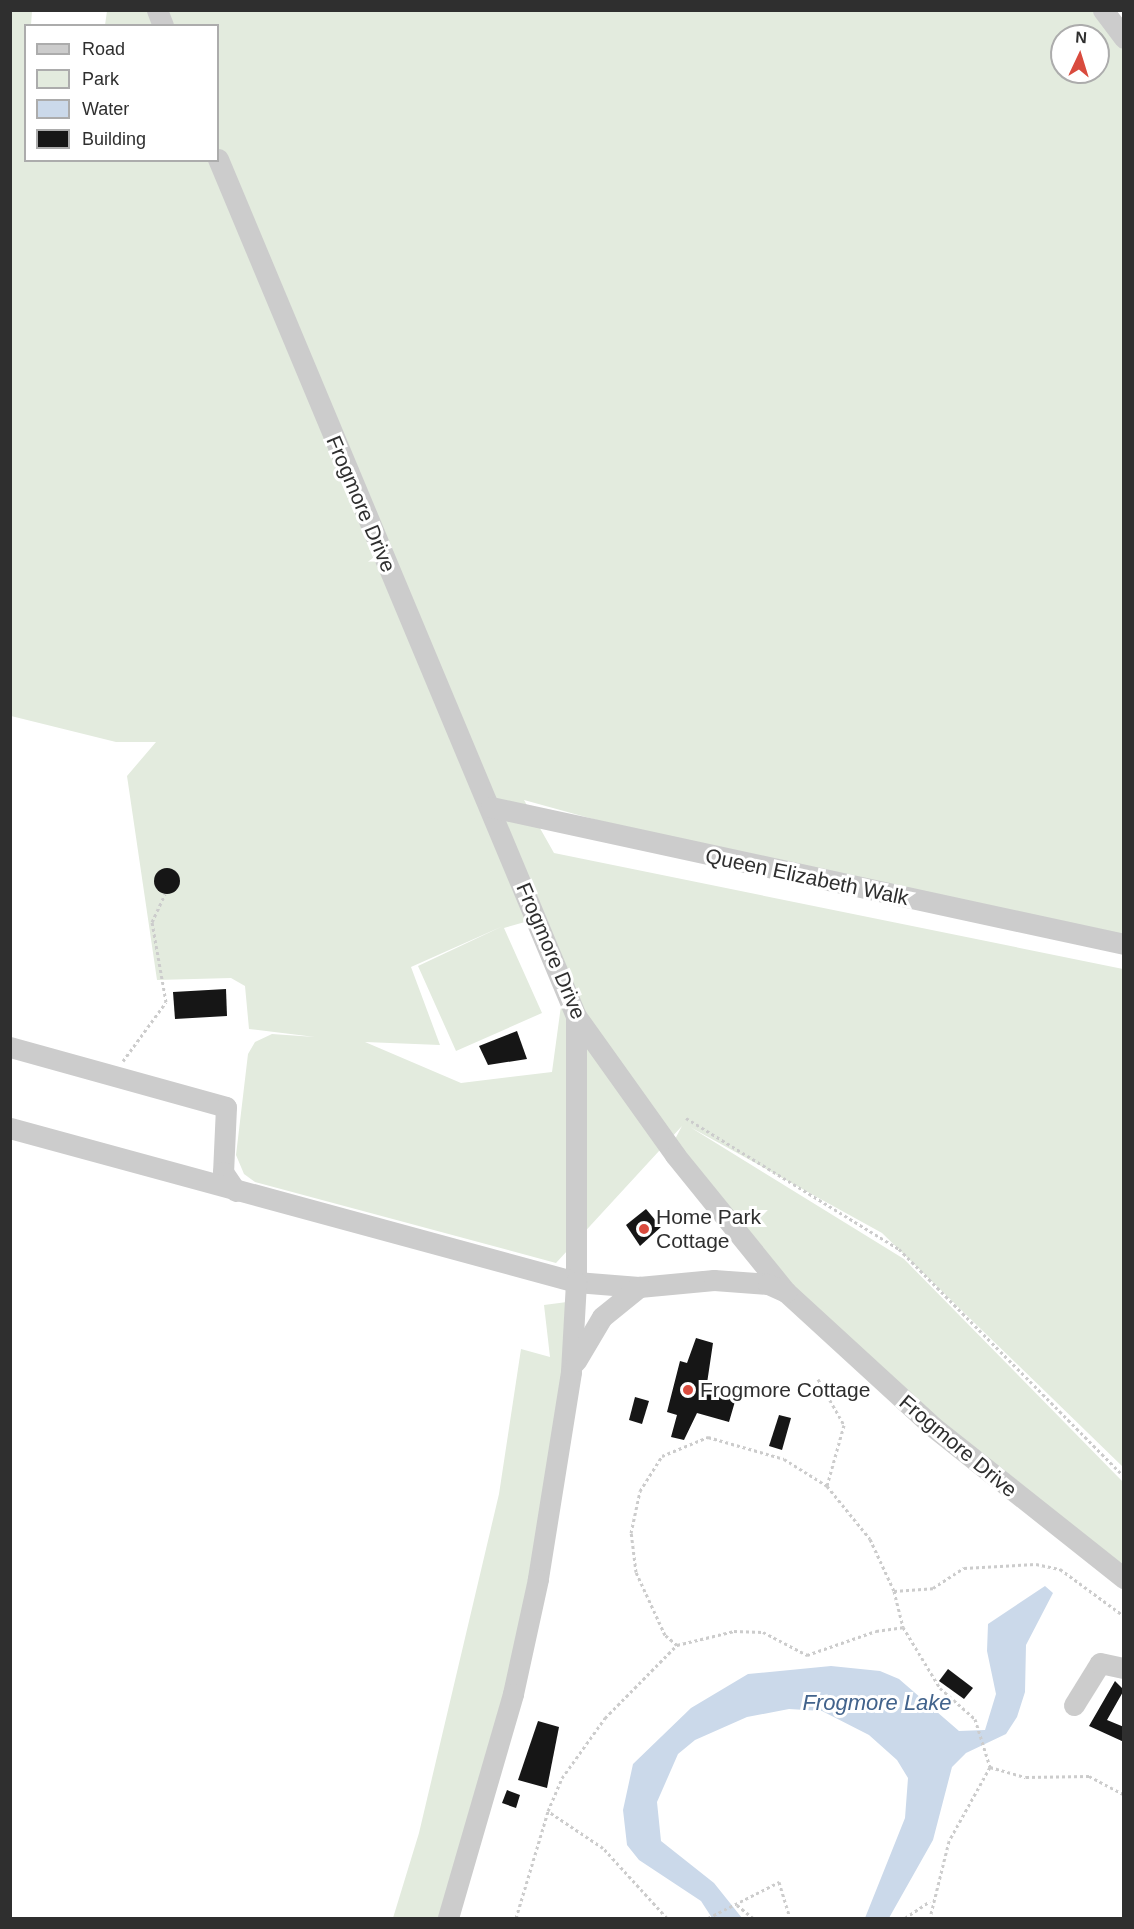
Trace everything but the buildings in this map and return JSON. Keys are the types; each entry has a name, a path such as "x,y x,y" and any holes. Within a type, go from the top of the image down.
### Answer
{"lane":[{"path":"1103,10 1124,38"},
{"name":"Frogmore Drive","path":"219,161 491,807 576,1016 675,1155 786,1292 932,1426 1124,1578"},
{"name":"Queen Elizabeth Walk","path":"491,807 1124,944"},
{"path":"448,1918 513,1694 557,1483 571,1372 576,1282 576,1016"},
{"path":"10,1047 229,1109 223,1172 236,1191"},
{"path":"10,1128 576,1282 639,1287 714,1280 760,1283 786,1292"},
{"path":"571,1372 602,1317 639,1287"},
{"path":"1074,1705 1100,1663 1124,1668"}],"path":[{"path":"112,1076 166,1002 152,922 165,894"},
{"path":"686,1118 899,1249 1124,1476"},
{"path":"819,1379 844,1425 827,1486"},
{"path":"677,1645 665,1635 644,1592 631,1546 640,1491 656,1462 678,1446 708,1437 784,1460 827,1486 870,1539 894,1591 903,1627 934,1680 980,1729 990,1767 949,1841 930,1901 930,1918"},
{"path":"894,1591 933,1588 964,1568 1043,1565 1060,1569 1124,1616"},
{"path":"516,1918 548,1811 562,1778 605,1718 677,1645 734,1630 763,1632 807,1655 876,1631 903,1627"},
{"path":"990,1767 1026,1777 1089,1776 1124,1795"},
{"path":"548,1811 603,1848 667,1918"},
{"path":"708,1918 779,1882 790,1918"},
{"path":"905,1918 930,1901"},
{"path":"735,1905 753,1918"}],"green space":[{"path":"11,11 32,11 31,24 24,24 24,162 219,162 219,24 105,24 107,11 1101,11 1124,41 1123,936 640,832 524,800 554,853 1123,969 1123,1467 882,1233 690,1127 904,1259 1123,1482 1123,1570 917,1406 781,1276 674,1141 682,1126 556,1263 255,1182 244,1174 236,1155 248,1054 255,1042 272,1034 315,1037 249,1029 245,986 231,978 157,980 127,776 156,742 116,742 11,716","holes":["532,920 563,991 552,1072 461,1083 365,1042 440,1045 411,967 503,926 418,966 456,1051 542,1013 504,928"]},
{"path":"567,1302 560,1446 504,1702 441,1918 393,1918 419,1833 499,1494 521,1349 550,1357 544,1305"}],"water":[{"name":"Frogmore Lake","path":"1045,1586 1053,1593 1026,1645 1025,1692 1017,1717 1006,1734 966,1753 952,1767 933,1840 889,1918 865,1918 905,1818 908,1778 897,1760 869,1735 822,1711 789,1709 747,1717 695,1740 678,1754 657,1802 661,1841 714,1883 742,1918 712,1918 701,1901 639,1860 627,1845 623,1810 633,1764 691,1708 748,1674 831,1666 880,1671 899,1679 959,1731 985,1730 996,1694 987,1651 988,1624"}],"place":[{"name":"Home Park Cottage","path":"644,1229"},
{"name":"Frogmore Cottage","path":"688,1390"}]}
